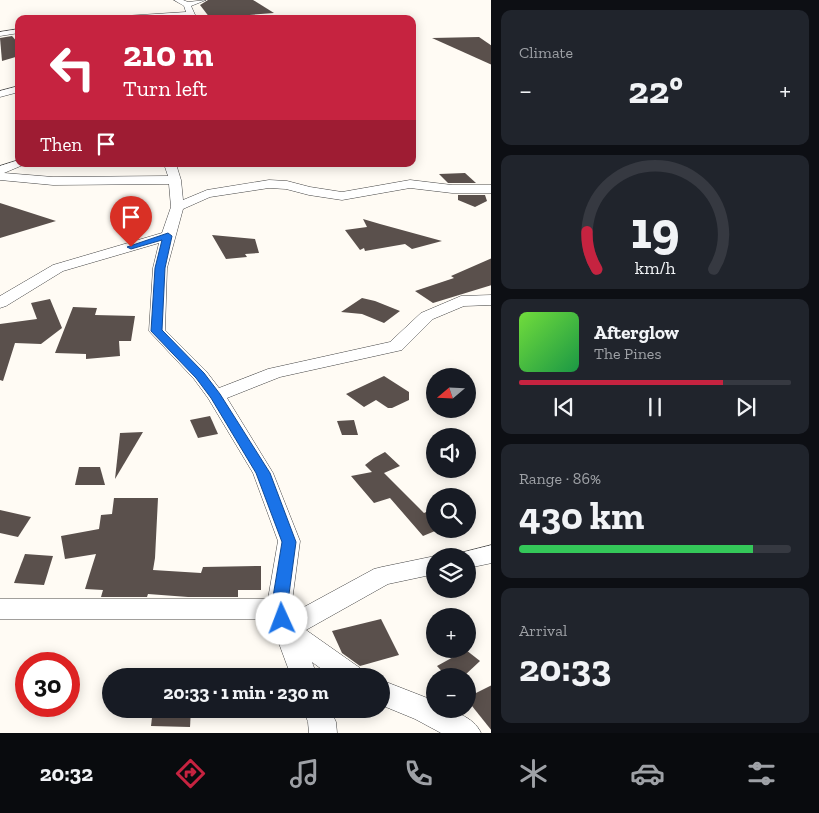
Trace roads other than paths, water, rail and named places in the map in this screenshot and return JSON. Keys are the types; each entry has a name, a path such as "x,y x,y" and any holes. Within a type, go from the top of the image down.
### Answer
{"street":[{"path":"178,0 190,12 202,0"},
{"path":"0,34 15,32"},
{"path":"0,94 15,90"},
{"path":"0,170 15,164"},
{"path":"0,176 53,181 173,172 177,207 160,268 157,331 200,375 216,396 263,473 289,542 282,619 301,668"},
{"path":"177,207 207,194 269,184 287,185 309,191 342,196 410,184 452,189 491,189"},
{"path":"0,303 58,268 168,236"},
{"path":"216,396 274,373 332,358 396,346 428,316 461,301 491,300"},
{"path":"476,557 491,554"},
{"path":"0,609 282,619 382,576 426,567"},
{"path":"282,619 341,668"},
{"path":"390,696 425,710 467,733"},
{"path":"320,718 323,733"}]}
